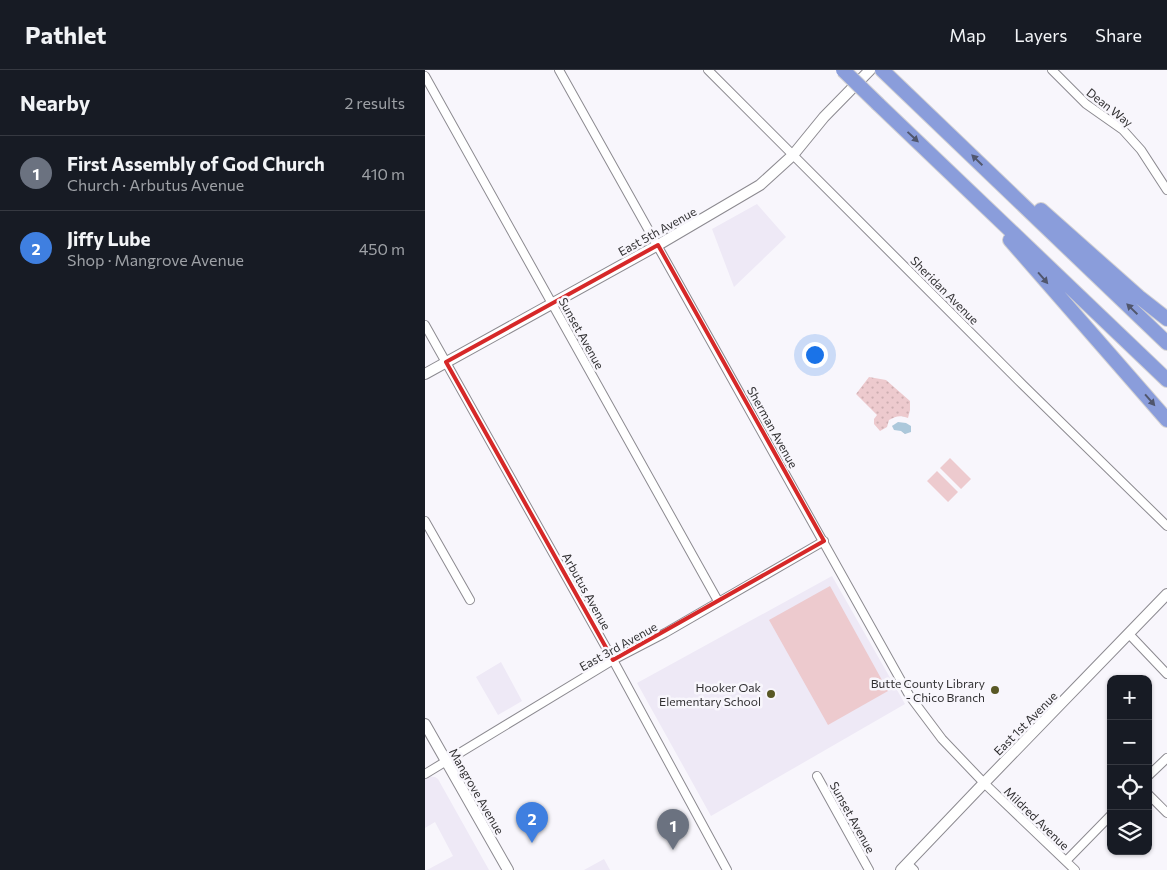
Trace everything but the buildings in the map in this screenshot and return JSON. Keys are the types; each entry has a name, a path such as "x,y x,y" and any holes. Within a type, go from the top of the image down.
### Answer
{"highway":[{"path":"843,70 1167,380"},
{"path":"882,70 1167,343"},
{"path":"1002,184 1020,193 1139,297 1167,319"},
{"path":"979,199 1007,237 1167,420"}],"street":[{"name":"Sherman Avenue","path":"559,70 909,695 942,738 984,782"},
{"name":"Sheridan Avenue","path":"708,70 1167,526"},
{"name":"East 5th Avenue","path":"425,374 756,188 793,155 824,117 870,70"},
{"name":"Dean Way","path":"1052,70 1086,104 1123,130 1141,150 1167,190"},
{"name":"Sunset Avenue","path":"425,76 718,601"},
{"name":"Arbutus Avenue","path":"425,325 613,660 727,870"},
{"path":"425,521 471,600"},
{"name":"East 3rd Avenue","path":"425,774 613,660 824,541"},
{"name":"East 1st Avenue","path":"908,868 984,782 1167,594"},
{"path":"1129,634 1167,674"},
{"name":"Mangrove Avenue","path":"425,724 508,870"},
{"path":"1152,772 1167,758"},
{"name":"Sunset Avenue","path":"817,776 869,870"},
{"name":"Mildred Avenue","path":"984,782 1075,870"},
{"path":"1152,798 1167,813"},
{"path":"1066,861 1107,819"}],"highlighted area":[{"path":"658,245 824,541 613,660 446,362"}],"shaded area":[{"path":"757,204 786,237 734,287 712,229"},
{"path":"869,377 886,380 910,401 908,418 900,416 891,419 887,427 880,431 874,424 874,419 877,415 856,394"},
{"path":"950,458 971,479 961,489 940,468"},
{"path":"937,471 958,492 948,502 927,481"},
{"name":"Hooker Oak Elementary School","path":"832,576 905,704 711,816 637,683"},
{"path":"830,586 888,691 828,725 769,620"},
{"path":"501,662 522,701 498,715 476,677"},
{"path":"425,777 438,779 489,870 427,870 453,856 435,822 425,828"},
{"path":"604,859 610,870 584,870"}],"water":[{"path":"898,422 911,426 911,432 905,434 894,430 892,426"}],"place":[{"name":"Butte County Library - Chico Branch","path":"995,690"},
{"name":"Hooker Oak Elementary School","path":"771,694"},
{"name":"Jiffy Lube","path":"532,843"},
{"name":"First Assembly of God Church","path":"673,850"}]}
